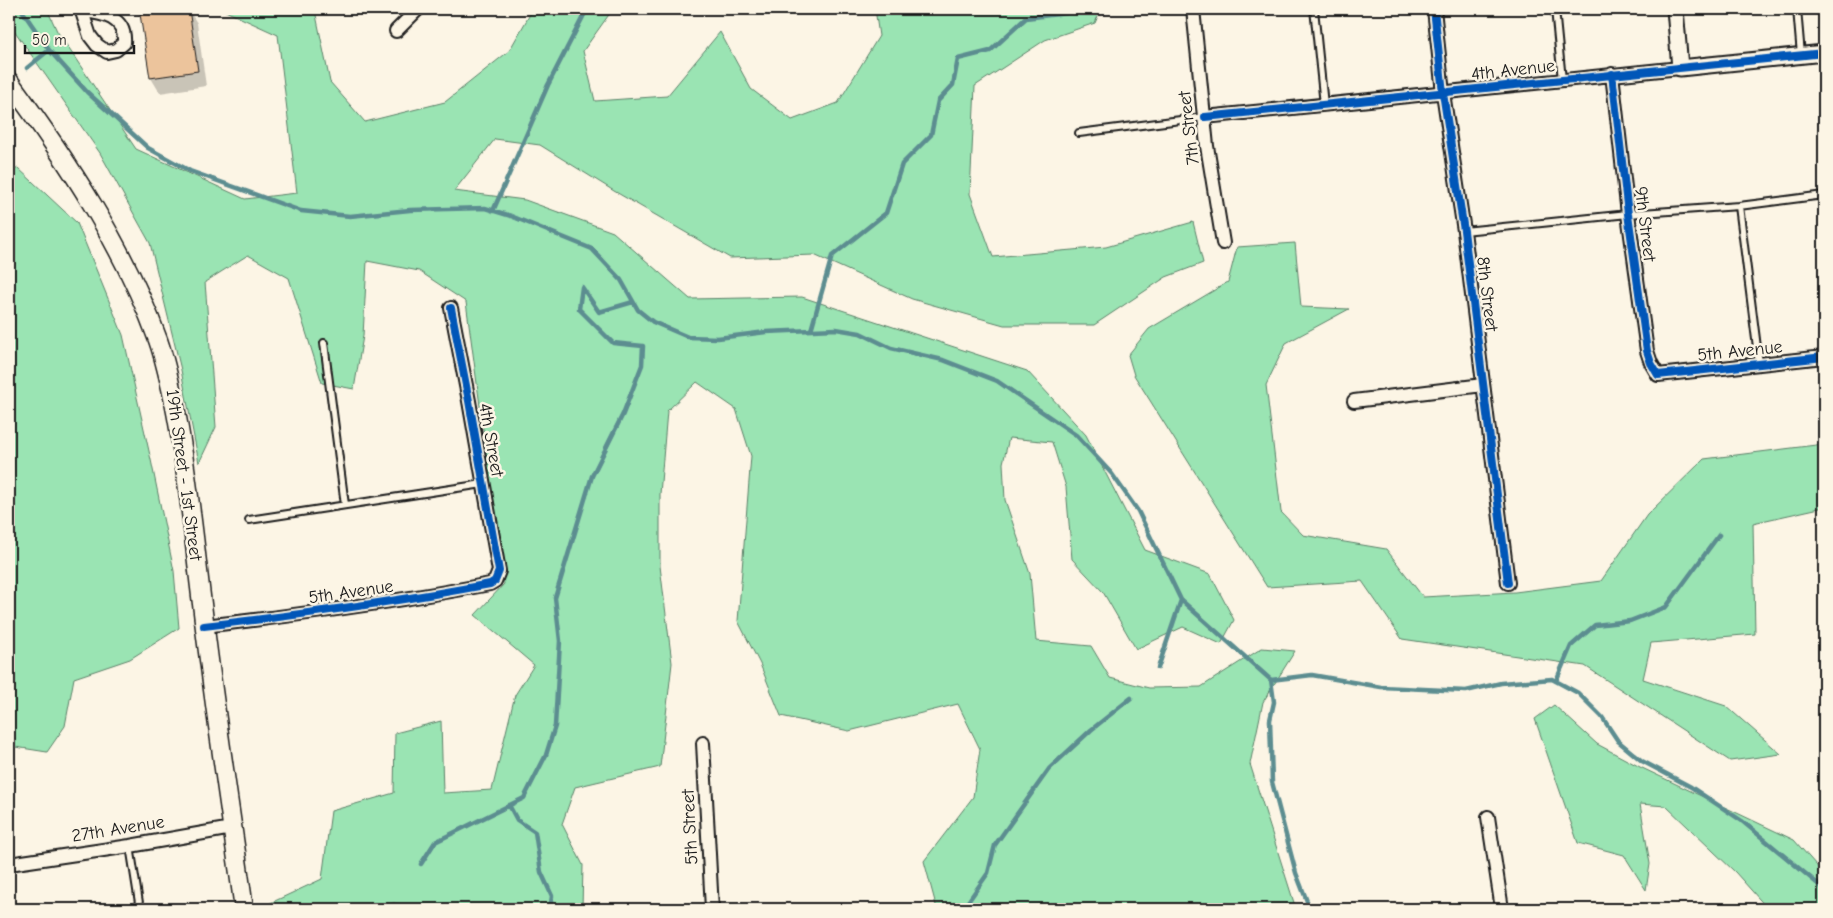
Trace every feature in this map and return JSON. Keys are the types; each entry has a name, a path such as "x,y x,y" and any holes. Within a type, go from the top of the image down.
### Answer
{"main road":[{"name":"19th Street - 1st Street","path":"9,81 41,124 122,258 158,339 167,367 181,438 204,626 244,909"}],"street":[{"path":"396,30 418,9"},
{"name":"7th Street","path":"1193,9 1207,146 1223,243"},
{"name":"8th Street","path":"1434,9 1443,93 1464,231 1508,583"},
{"path":"1675,9 1680,68"},
{"name":"4th Avenue","path":"1205,117 1824,53"},
{"name":"9th Street","path":"1612,74 1628,214 1647,351 1658,375"},
{"name":"4th Street","path":"451,308 499,571 497,577"},
{"name":"5th Avenue","path":"1658,375 1824,357"},
{"path":"1354,401 1483,385"},
{"name":"5th Avenue","path":"204,626 449,592 490,584 497,577"},
{"name":"5th Street","path":"703,743 712,909"},
{"path":"1488,817 1502,909"},
{"name":"27th Avenue","path":"9,864 130,846 232,828"}],"lane":[{"path":"1314,9 1324,105"},
{"path":"1555,9 1562,80"},
{"path":"1796,9 1801,56"},
{"path":"1079,133 1205,117"},
{"path":"1464,231 1628,214 1739,206 1824,195"},
{"path":"1739,206 1759,363"},
{"path":"324,343 345,505"},
{"path":"249,520 483,484"},
{"path":"130,846 140,909"}],"green space":[{"path":"9,9 47,9 57,31 136,149 245,199 297,193 278,35 221,9 320,9 316,15 330,82 365,122 445,102 509,51 533,9 613,9 583,51 595,101 667,96 720,32 751,89 792,120 838,103 879,36 875,9 1101,9 1095,23 1045,40 975,86 970,194 993,257 1106,247 1193,222 1203,263 1166,277 1094,325 1004,325 912,299 814,255 730,258 614,191 540,145 495,139 454,191 525,200 613,232 690,299 802,297 1027,371 1086,435 1145,550 1210,574 1234,620 1221,644 1183,627 1136,649 1103,592 1072,559 1066,487 1052,442 1009,438 1003,463 1005,500 1030,574 1036,641 1091,646 1110,678 1149,688 1201,687 1262,648 1295,651 1263,702 1250,764 1296,909 937,909 924,861 973,797 980,749 958,704 849,731 781,716 760,664 738,621 751,456 736,409 697,382 667,411 660,494 660,566 672,663 660,767 575,787 562,824 583,865 582,909 413,909 394,903 371,909 262,909 262,907 322,879 331,811 394,793 395,733 441,721 443,793 492,790 515,695 534,665 475,615 504,584 466,302 419,271 367,261 363,336 354,389 322,383 289,278 248,255 205,282 216,427 199,463 181,370 150,243 100,153 9,23"},
{"path":"18,168 77,223 123,335 174,571 179,628 130,659 74,678 65,726 47,752 9,746 9,173"},
{"path":"1295,243 1301,307 1349,309 1286,343 1266,385 1281,512 1303,535 1386,549 1423,597 1515,592 1601,581 1647,515 1704,459 1824,444 1824,507 1753,523 1755,634 1651,643 1643,679 1726,706 1781,754 1730,761 1585,666 1402,639 1362,581 1267,587 1134,375 1128,355 1149,329 1228,282 1237,247"},
{"path":"1554,705 1597,744 1640,767 1794,840 1824,874 1824,909 1768,909 1735,872 1666,806 1640,804 1650,864 1646,890 1624,855 1578,843 1535,719"}],"building":[{"path":"189,9 198,71 150,78 140,14"}],"waterway":[{"path":"21,9 49,50 87,92 148,148 190,171 301,211 350,216 410,210 485,208 511,216 592,249 621,280 638,310 653,322 688,337 718,338 766,332 836,329 860,333 891,348 943,360 997,381 1076,435 1112,474 1138,511 1181,600 1271,680 1274,702 1270,720 1272,782 1296,873 1310,909"},
{"path":"493,211 548,85 587,9"},
{"path":"811,330 832,256 886,213 902,164 931,135 938,101 953,85 958,59 990,51 1026,18 1066,13 1070,9"},
{"path":"27,68 49,50"},
{"path":"421,864 435,842 524,798 546,755 555,726 560,641 555,598 592,476 623,414 642,365 643,346 613,343 579,309 582,287 599,312 633,302"},
{"path":"1556,681 1571,646 1595,625 1630,621 1666,607 1719,535"},
{"path":"1158,668 1181,600"},
{"path":"1271,680 1312,675 1381,687 1466,691 1501,683 1552,679 1578,693 1602,717 1618,741 1642,761 1691,787 1742,821 1824,889"},
{"path":"963,909 988,873 995,845 1049,769 1091,730 1131,698"},
{"path":"509,805 517,820 535,832 541,872 552,896 550,909"}],"cycle path":[{"path":"1434,9 1443,93 1464,231 1508,583"},
{"path":"1205,117 1824,53"},
{"path":"1612,74 1628,214 1647,351 1658,375 1824,357"},
{"path":"204,626 312,613 454,591 490,584 495,581 499,571 451,308"}]}
